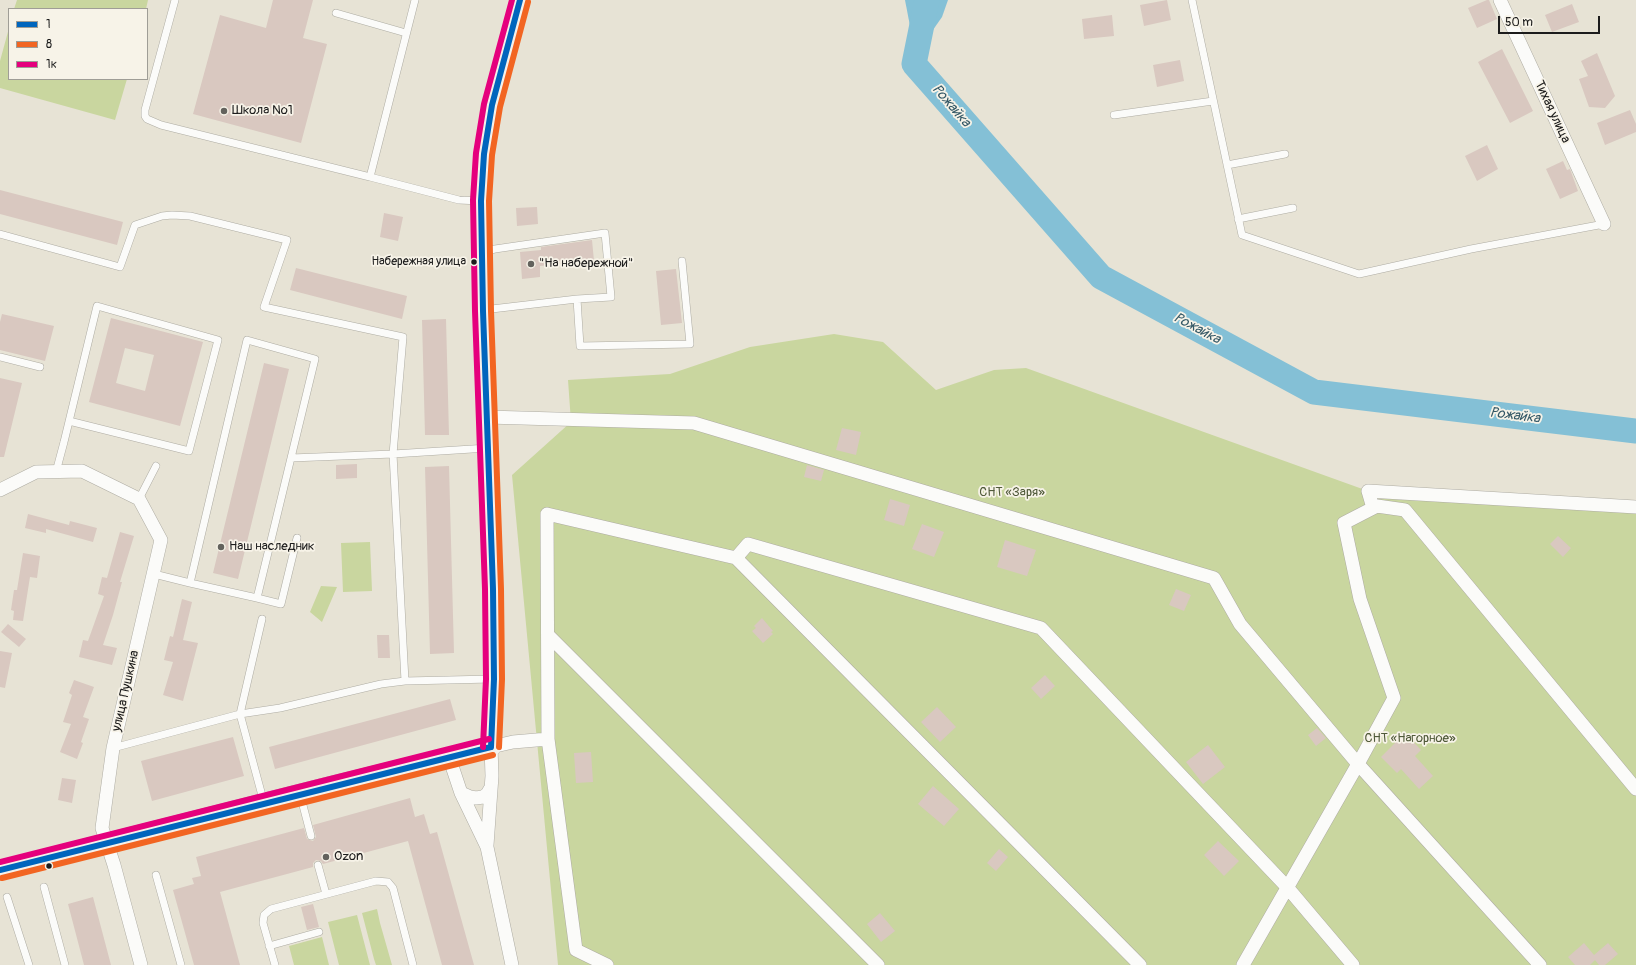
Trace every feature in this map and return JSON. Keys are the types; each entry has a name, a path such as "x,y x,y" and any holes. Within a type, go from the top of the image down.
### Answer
{"street":[{"path":"487,846 492,776 491,747 494,679 493,589 483,310 481,201 484,154 492,105 520,0"},
{"name":"Тихая улица","path":"1500,0 1604,224"},
{"path":"487,417 694,423 1214,578 1240,624 1358,764 1540,965"},
{"path":"0,490 36,472 82,470 139,499"},
{"path":"1373,508 1368,491 1636,507"},
{"name":"улица Пушкина","path":"139,499 162,540 113,748 102,828 114,865 141,965"},
{"path":"1243,965 1394,698 1360,599 1344,523 1377,506 1405,510 1636,789"},
{"path":"607,965 576,950 548,739 547,514 736,558 1140,965"},
{"path":"736,558 748,544 1040,628 1287,888 1353,965"},
{"path":"548,635 878,965"},
{"path":"0,870 449,757 513,742 548,739"},
{"path":"449,757 461,793 487,846 512,965"},
{"path":"461,793 476,798 483,797 488,794 490,789"}],"lane":[{"path":"175,0 145,110 145,116 147,119 169,127 459,200 481,201"},
{"path":"370,177 415,0"},
{"path":"1192,0 1242,235 1359,274 1471,249 1604,224"},
{"path":"336,13 406,33"},
{"path":"1114,115 1213,101"},
{"path":"1227,165 1285,154"},
{"path":"1238,218 1293,208"},
{"path":"0,234 120,267 135,225 172,215 190,216 287,240 264,307 403,337 393,454 405,681"},
{"path":"482,252 605,233 611,297 577,299 483,310"},
{"path":"577,299 580,346 690,344 682,261"},
{"path":"56,472 97,306 218,340 189,451 69,421"},
{"path":"190,583 247,340 315,359 257,598"},
{"path":"0,357 40,367"},
{"path":"291,458 488,448"},
{"path":"139,499 156,466"},
{"path":"154,574 281,604 297,538"},
{"path":"262,619 240,714 264,803"},
{"path":"113,748 240,714 280,708 381,684 405,681 494,679"},
{"path":"300,794 311,836"},
{"path":"318,865 326,894"},
{"path":"156,875 181,965"},
{"path":"274,965 263,923 264,915 271,909 376,881 388,882 393,888 413,965"},
{"path":"44,887 65,965"},
{"path":"7,898 29,965"},
{"path":"269,946 319,932"}],"green space":[{"path":"17,0 148,0 146,8 14,8"},
{"path":"8,32 8,80 127,80 115,120 0,88 0,61"},
{"name":"СНТ «Нагорное»","path":"834,334 883,342 936,390 994,370 1026,368 1368,491 1636,506 1636,965 558,965 512,475 571,422 568,380 670,374 750,347"},
{"path":"370,542 372,591 343,592 341,543"},
{"path":"321,586 337,587 322,622 310,612"},
{"path":"377,909 392,965 376,965 374,959 362,913"},
{"path":"357,915 370,965 339,965 328,922"},
{"path":"322,937 329,965 294,965 289,946"}],"water":[{"path":"905,0 948,0 942,17 928,37 915,34 910,26"}],"building":[{"path":"273,0 313,0 303,38 327,44 301,143 193,114 220,15 266,28"},
{"path":"1167,0 1171,20 1144,26 1140,5"},
{"path":"1489,0 1497,19 1477,28 1468,8"},
{"path":"1572,4 1579,22 1552,32 1545,15"},
{"path":"1112,15 1114,36 1084,39 1082,19"},
{"path":"1502,49 1533,111 1510,123 1478,62"},
{"path":"1597,53 1615,96 1605,108 1589,107 1579,79 1588,76 1581,61"},
{"path":"1180,60 1184,81 1157,87 1153,65"},
{"path":"1630,110 1636,124 1636,132 1605,145 1597,123"},
{"path":"1487,145 1498,169 1477,181 1465,156"},
{"path":"1563,161 1567,170 1570,169 1578,191 1560,199 1546,169"},
{"path":"0,190 123,222 117,245 0,214"},
{"path":"537,207 538,224 517,226 516,208"},
{"path":"384,213 403,217 398,241 380,237"},
{"path":"592,240 594,261 540,266 540,277 522,279 520,252 541,250 541,247"},
{"path":"296,268 407,296 402,319 290,290"},
{"path":"676,269 682,323 661,325 656,271"},
{"path":"2,314 54,326 45,361 0,350 0,322"},
{"path":"111,318 203,342 180,426 89,402","holes":["125,348 154,355 145,391 116,383"]},
{"path":"446,319 449,435 425,435 422,320"},
{"path":"264,363 289,369 238,579 213,573"},
{"path":"0,378 22,383 4,457 0,457"},
{"path":"842,428 861,432 856,455 836,450"},
{"path":"357,464 357,478 336,479 336,465"},
{"path":"807,465 824,470 821,481 804,477"},
{"path":"449,466 454,653 430,654 425,467"},
{"path":"890,499 910,505 904,526 884,520"},
{"path":"28,514 69,525 70,521 97,528 93,542 46,529 46,533 25,528"},
{"path":"922,524 944,532 934,557 912,549"},
{"path":"120,532 134,536 120,582 122,582 113,615 103,645 117,648 112,665 79,657 83,640 88,641 104,596 98,594 102,577 107,578"},
{"path":"1558,536 1571,548 1563,557 1550,544"},
{"path":"1005,540 1036,550 1027,576 997,567"},
{"path":"23,553 40,556 37,578 30,577 23,621 13,620 14,611 11,610 14,590 17,590"},
{"path":"1176,589 1191,595 1184,611 1169,605"},
{"path":"182,599 192,602 183,640 198,643 183,701 163,695 173,662 164,660 170,636 173,637"},
{"path":"762,618 773,631 771,632 773,634 763,643 752,631 756,628 754,626"},
{"path":"8,624 26,639 19,647 1,632"},
{"path":"377,635 389,635 390,658 378,658"},
{"path":"0,651 12,653 5,688 0,687"},
{"path":"1045,675 1055,686 1041,699 1031,688"},
{"path":"74,680 94,687 83,717 89,719 77,759 60,752 71,724 63,722 72,695 69,693"},
{"path":"450,699 456,720 275,769 269,747"},
{"path":"937,707 956,727 940,742 921,722"},
{"path":"1317,728 1326,738 1316,746 1308,735"},
{"path":"1405,733 1421,750 1415,756 1433,776 1419,789 1401,769 1397,773 1381,757"},
{"path":"233,737 244,776 152,801 141,761"},
{"path":"1208,745 1225,767 1203,784 1186,762"},
{"path":"591,752 593,782 576,783 574,753"},
{"path":"62,778 76,780 72,803 58,800"},
{"path":"933,786 959,809 944,826 918,804"},
{"path":"410,798 415,817 424,814 430,834 437,832 474,965 442,965 408,841 323,864 321,861 316,860 313,863 313,867 220,892 240,965 194,965 173,890 194,884 192,878 201,876 196,857 304,828 307,839 313,841 316,837 313,825"},
{"path":"1218,841 1239,861 1224,876 1204,855"},
{"path":"999,849 1008,857 996,871 987,863"},
{"path":"93,897 111,965 84,965 68,904"},
{"path":"313,904 319,927 307,930 301,907"},
{"path":"880,913 895,931 881,942 867,924"},
{"path":"1584,943 1594,955 1608,943 1618,954 1605,965 1599,965 1595,960 1590,965 1575,965 1568,957"}],"waterway":[{"name":"Рожайка","path":"927,0 914,64 1101,277 1314,392 1636,431"}],"transit line":[{"name":"1к","path":"483,747 486,679 485,589 475,311 473,200 476,153 484,104 512,0"},
{"name":"1","path":"491,747 494,679 493,589 483,311 481,201 484,154 492,105 520,0"},
{"name":"8","path":"499,747 502,679 501,589 491,311 489,201 492,155 500,107 528,2"},
{"name":"1к","path":"0,862 489,739"},
{"name":"1","path":"0,870 491,747"},
{"name":"8","path":"2,878 493,755"}],"place":[{"name":"Школа №1","path":"224,111"},
{"name":"Набережная улица","path":"474,262"},
{"name":"\"На набережной\"","path":"531,264"},
{"name":"Наш наследник","path":"221,547"},
{"name":"Ozon","path":"326,857"}],"park label":[{"name":"СНТ «Заря»","path":"1012,493"}]}
